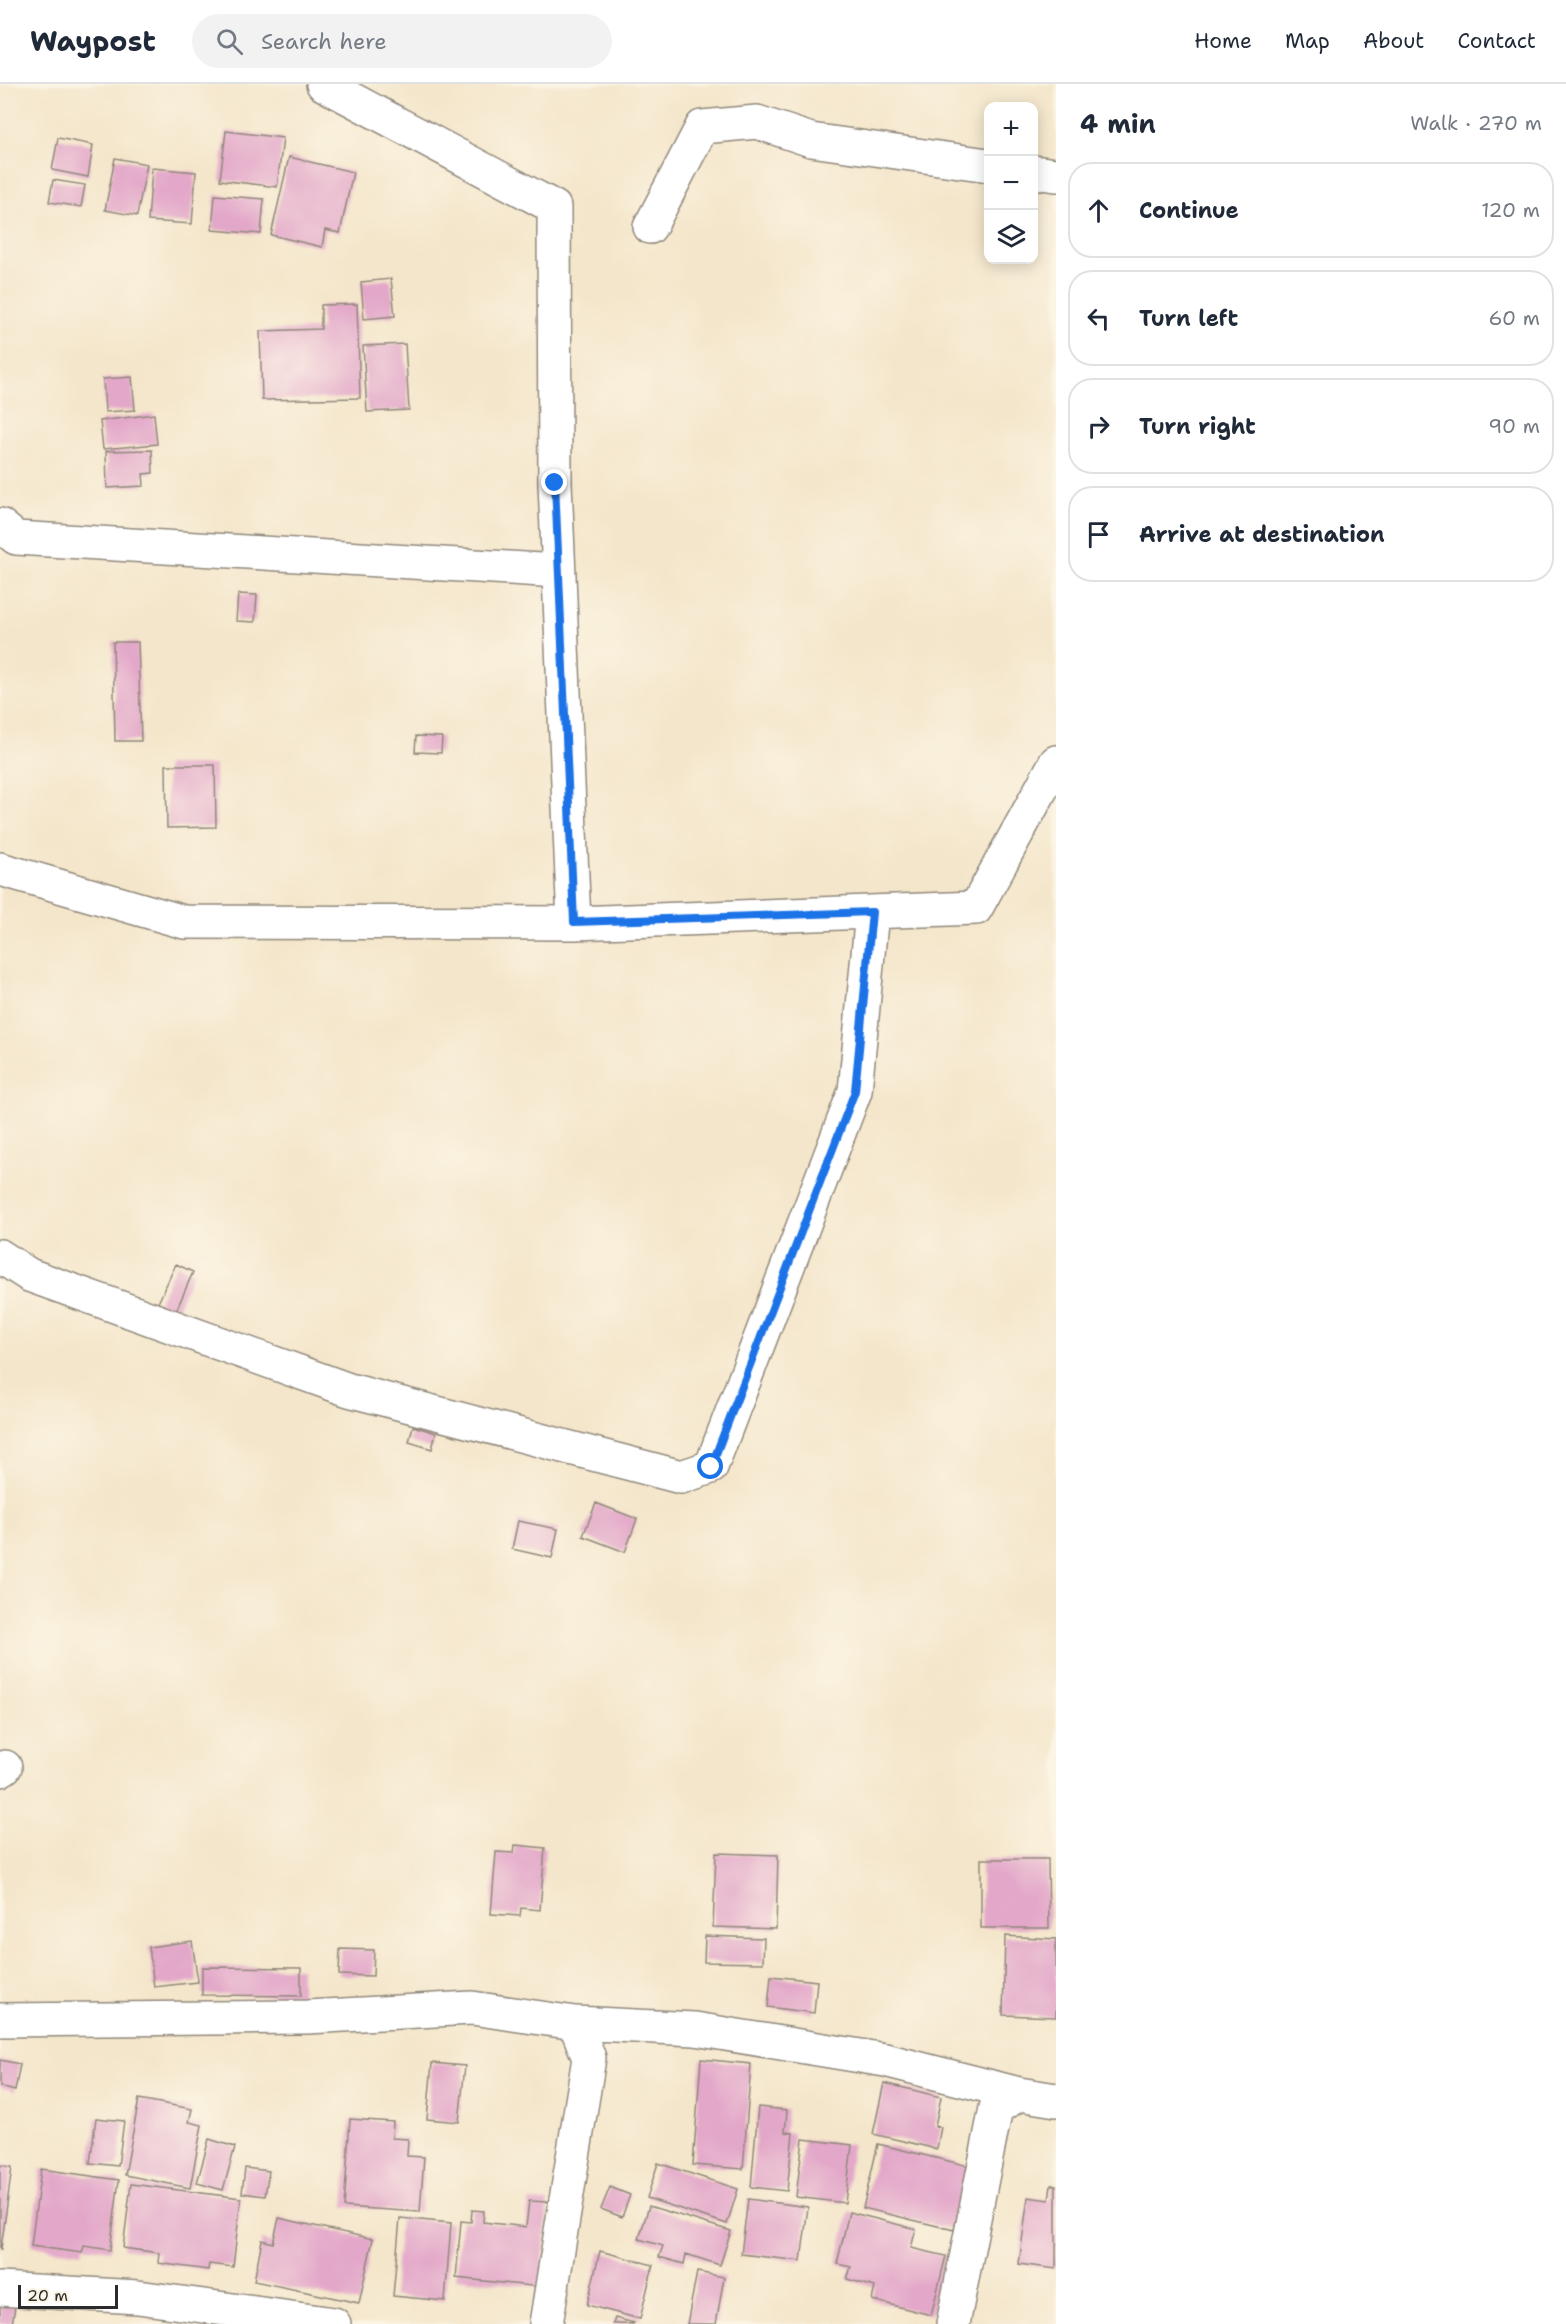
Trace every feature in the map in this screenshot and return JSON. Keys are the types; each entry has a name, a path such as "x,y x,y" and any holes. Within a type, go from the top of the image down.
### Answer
{"street":[{"path":"323,84 555,207 555,483 574,922"},
{"path":"650,227 702,127 757,122 811,140 984,164"},
{"path":"1038,173 1056,175"},
{"path":"0,525 16,538 558,571"},
{"path":"0,869 184,922 574,922 976,909 1056,762"},
{"path":"0,1256 29,1275 349,1390 681,1477 711,1467 855,1091 872,912"},
{"path":"0,2020 307,2018 472,2008 575,2023 695,2029 885,2060 1019,2094 1056,2100"},
{"path":"546,2324 589,2058 575,2023"},
{"path":"953,2324 996,2108 1019,2094"},
{"path":"0,2289 138,2297 334,2324"}],"building":[{"path":"226,131 283,138 277,187 220,180"},
{"path":"58,138 93,145 88,177 52,170"},
{"path":"289,157 353,172 340,233 325,230 322,247 271,235"},
{"path":"115,158 147,164 137,216 105,210"},
{"path":"152,168 196,172 192,224 148,221"},
{"path":"53,180 85,185 81,207 49,202"},
{"path":"215,195 264,199 261,234 212,230"},
{"path":"391,279 395,316 364,319 361,282"},
{"path":"357,304 360,398 262,400 260,331 321,329 321,305"},
{"path":"405,344 409,410 367,412 363,346"},
{"path":"132,377 135,410 105,412 103,379"},
{"path":"154,414 157,444 103,449 100,421"},
{"path":"152,450 153,473 143,474 144,486 107,488 106,451"},
{"path":"238,594 257,595 255,622 236,621"},
{"path":"113,642 138,642 141,741 115,741"},
{"path":"416,736 442,737 441,753 415,752"},
{"path":"166,765 215,765 216,827 167,828"},
{"path":"176,1264 193,1272 176,1311 158,1303"},
{"path":"413,1426 436,1433 432,1449 409,1442"},
{"path":"596,1503 637,1519 625,1552 583,1536"},
{"path":"518,1521 558,1529 552,1558 512,1549"},
{"path":"515,1845 545,1848 540,1910 521,1908 520,1916 491,1914 496,1852 514,1853"},
{"path":"716,1853 778,1855 776,1929 713,1927"},
{"path":"981,1859 1048,1859 1049,1928 981,1928"},
{"path":"705,1936 764,1938 763,1963 704,1962"},
{"path":"1005,1936 1056,1939 1056,2017 1003,2015"},
{"path":"192,1941 198,1982 154,1987 149,1947"},
{"path":"340,1949 374,1950 373,1976 339,1975"},
{"path":"202,1967 301,1968 301,1996 202,1995"},
{"path":"771,1976 817,1981 814,2013 768,2007"},
{"path":"701,2059 751,2064 743,2169 693,2165"},
{"path":"0,2060 20,2064 15,2091 0,2087"},
{"path":"432,2063 465,2066 459,2122 427,2119"},
{"path":"884,2083 941,2097 935,2126 941,2127 937,2149 873,2134"},
{"path":"139,2099 192,2109 189,2122 202,2125 190,2188 125,2175"},
{"path":"758,2107 787,2110 785,2132 793,2133 787,2191 751,2187"},
{"path":"96,2118 124,2121 118,2166 90,2163"},
{"path":"350,2119 393,2122 392,2138 408,2139 407,2156 424,2157 420,2212 344,2207"},
{"path":"209,2139 235,2147 223,2190 197,2183"},
{"path":"803,2139 852,2145 845,2203 796,2197"},
{"path":"878,2144 969,2166 954,2230 863,2208"},
{"path":"658,2163 738,2189 727,2224 647,2198"},
{"path":"0,2165 12,2167 1,2249 0,2249"},
{"path":"245,2168 269,2171 265,2196 242,2193"},
{"path":"41,2169 119,2180 110,2250 84,2246 82,2253 31,2246"},
{"path":"131,2184 241,2198 233,2267 209,2264 208,2270 158,2263 159,2253 123,2248"},
{"path":"1051,2185 1056,2185 1056,2269 1019,2264 1028,2197 1049,2200"},
{"path":"610,2187 630,2195 622,2217 601,2209"},
{"path":"748,2199 808,2207 801,2261 741,2254"},
{"path":"529,2201 548,2202 541,2287 456,2278 461,2221 471,2222 472,2210 484,2211 483,2222 526,2227"},
{"path":"649,2206 731,2231 720,2265 686,2254 684,2264 659,2257 663,2246 639,2239"},
{"path":"849,2212 916,2229 911,2248 946,2256 931,2315 872,2300 875,2287 847,2279 851,2267 837,2264"},
{"path":"279,2218 373,2239 359,2303 254,2281 262,2240 273,2243"},
{"path":"400,2218 451,2223 445,2301 393,2296"},
{"path":"600,2251 653,2265 640,2319 587,2305"},
{"path":"697,2272 724,2277 716,2324 687,2324"},
{"path":"0,2298 16,2301 12,2324 0,2324"},
{"path":"615,2318 634,2323 613,2324"}],"route":[{"path":"555,483 574,922 872,912 855,1091 711,1467"}]}
